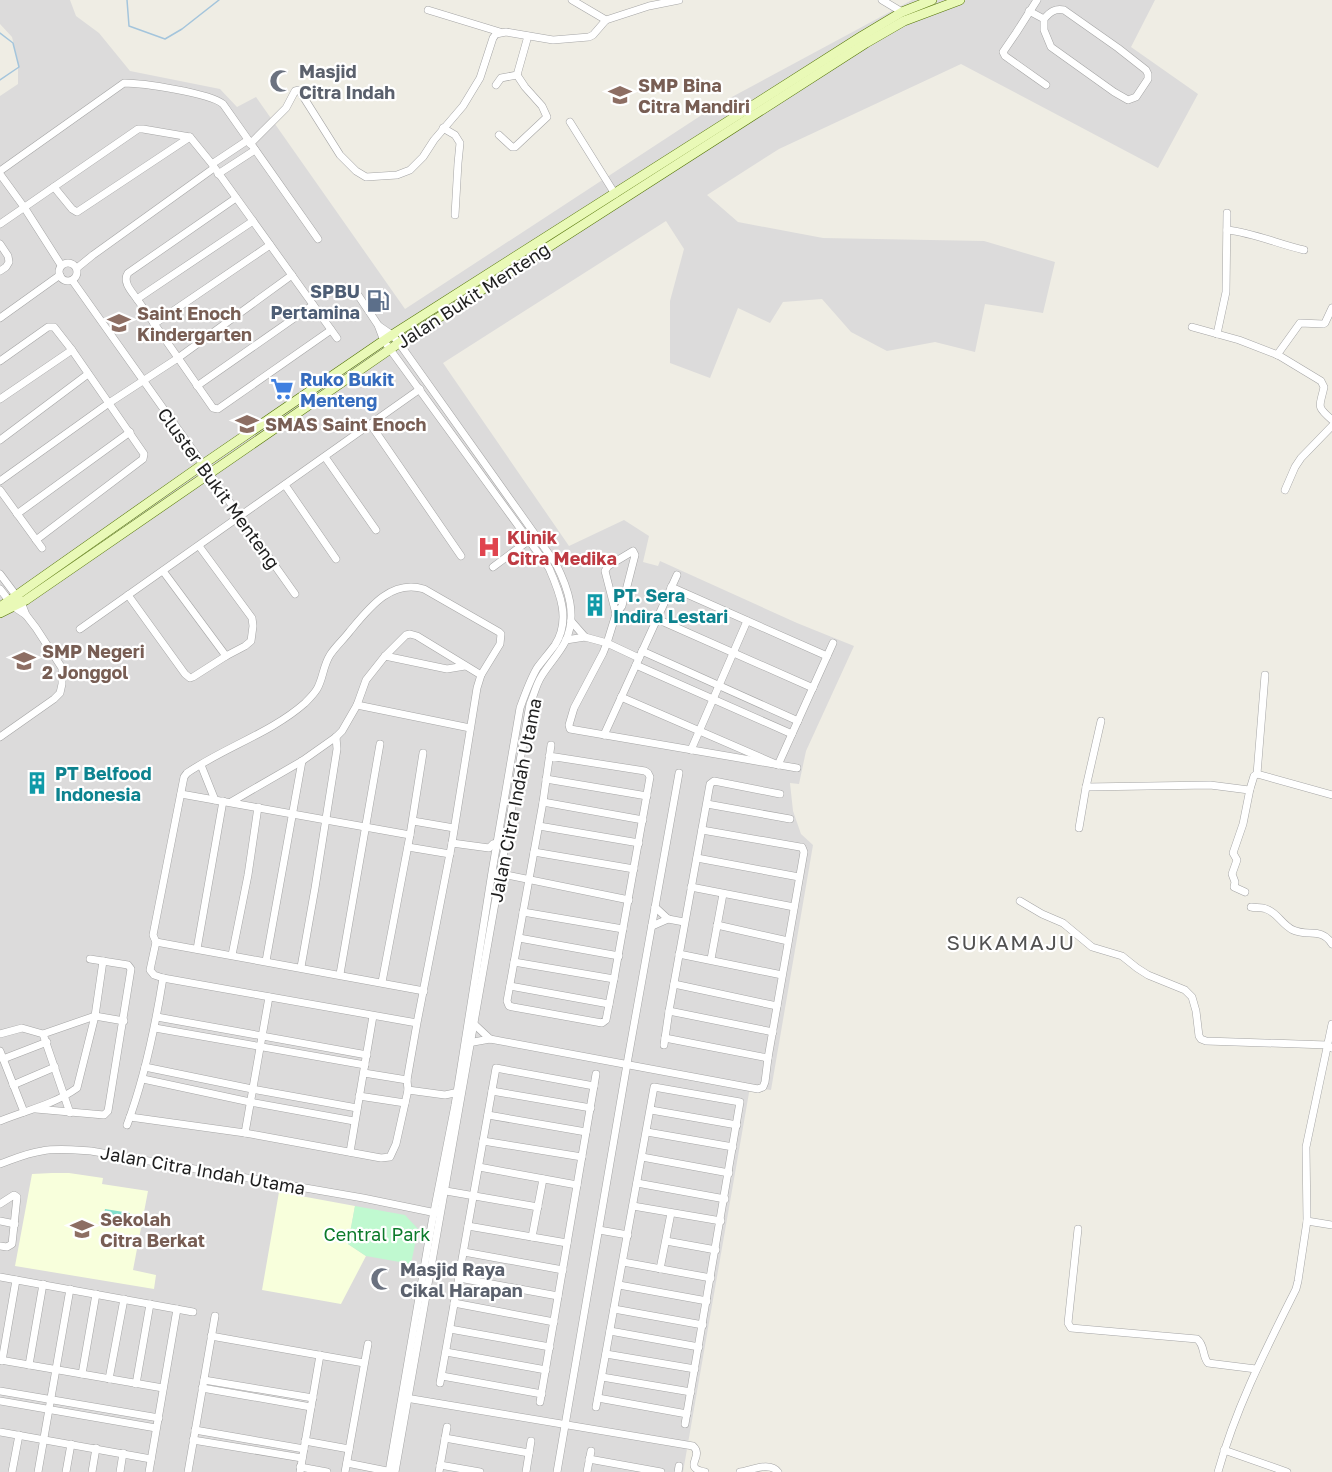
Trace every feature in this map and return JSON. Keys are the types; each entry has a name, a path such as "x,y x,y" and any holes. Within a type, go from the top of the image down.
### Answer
{"street":[{"path":"572,0 606,20"},
{"path":"428,10 482,28 554,40 589,37 606,20 650,6 679,0"},
{"path":"882,0 902,12"},
{"name":"Jalan Bukit Menteng","path":"0,613 389,342 862,36 902,12 932,0"},
{"name":"Jalan Bukit Menteng","path":"389,342 399,343 866,43 904,21 960,0"},
{"path":"1036,0 1003,50 1003,54 1046,85"},
{"path":"1055,9 1064,10 1146,70 1148,79 1136,97 1128,100 1114,92 1051,47 1044,30 1044,19 1055,9"},
{"path":"1029,11 1044,19"},
{"path":"77,268 251,145 286,108 297,90 301,92 340,155 356,171 366,177 396,175 410,170 463,106 480,78 493,38 500,32"},
{"path":"499,135 515,147 547,117 542,106 525,87 518,75 528,36"},
{"path":"495,84 501,78 518,75"},
{"path":"77,268 77,275 72,280 65,280 60,275 61,265 0,172 126,82 198,94 218,100 223,104 318,239"},
{"path":"570,122 615,194"},
{"path":"443,128 455,135 460,143 455,215"},
{"path":"0,224 138,129 190,137 337,338"},
{"path":"54,187 74,211 79,211 190,137"},
{"path":"215,169 251,145"},
{"path":"236,198 125,277 137,299 197,386 213,408 218,409 332,330"},
{"path":"1217,334 1226,292 1227,213"},
{"path":"137,299 253,221"},
{"path":"1227,230 1251,234 1304,250"},
{"path":"0,244 9,262 0,271"},
{"path":"154,324 270,245"},
{"path":"61,265 71,263 77,268"},
{"path":"0,318 60,275"},
{"path":"0,481 109,403 178,358 292,275"},
{"name":"Cluster Bukit Menteng","path":"72,280 295,594"},
{"path":"358,295 420,389 528,541 552,566 560,591 563,619 561,632 537,669 520,708 494,856 471,1023 490,1039"},
{"path":"197,386 313,305"},
{"path":"1277,355 1297,325 1303,322 1323,324 1332,308"},
{"path":"0,361 51,326 54,327 144,454 143,459 36,540"},
{"path":"1192,327 1239,340 1277,355 1323,384 1324,391 1320,406 1321,410 1332,420"},
{"name":"Jalan Citra Indah Utama","path":"392,1472 438,1214 446,1191 467,1043 501,874 530,704 540,678 566,640 571,621 564,581 552,566 545,549 399,343"},
{"path":"0,399 72,350"},
{"path":"0,440 88,374"},
{"path":"80,629 420,389"},
{"path":"371,425 461,556"},
{"path":"1285,490 1301,458 1332,426"},
{"path":"17,514 130,432"},
{"path":"325,457 376,530"},
{"path":"285,485 336,559"},
{"path":"0,490 42,548"},
{"path":"493,567 528,541"},
{"path":"128,595 190,678 245,646 251,640 252,618 199,546"},
{"path":"616,614 605,571 608,566 633,551 635,555 622,606 616,614 608,643 574,708 570,729 797,768"},
{"path":"163,571 226,656"},
{"path":"0,574 15,601 59,661 63,684 60,693 54,699 0,737"},
{"path":"604,735 676,575"},
{"path":"130,1117 245,1133 381,1158 390,1157 396,1144 408,1090 407,1080 452,843 477,688 481,675 500,644 501,634 424,589 414,586 401,588 386,595 365,613 329,656 318,689 287,718 187,773 184,777 153,935 156,942 150,970 154,975 163,978 417,1023"},
{"path":"671,587 827,656"},
{"path":"0,589 15,601"},
{"name":"Jalan Bukit Menteng","path":"0,607 15,601"},
{"path":"657,619 813,688"},
{"path":"571,621 585,637"},
{"path":"691,750 747,621"},
{"path":"223,801 302,761 336,737 357,705 366,680 403,637 410,634 417,636 481,675"},
{"path":"566,640 585,637 608,643 713,699 792,734"},
{"path":"778,765 833,643"},
{"path":"385,656 447,669 465,666"},
{"path":"639,658 719,685 798,721"},
{"path":"1245,892 1234,887 1232,874 1237,860 1233,853 1243,825 1250,789 1254,776 1257,774 1265,675"},
{"path":"621,697 778,765"},
{"path":"357,705 470,728"},
{"path":"1079,828 1101,721"},
{"path":"301,967 327,820 337,749 336,737"},
{"path":"340,974 380,744"},
{"path":"549,756 645,771 650,777 606,1020 600,1023 510,1006 507,1001 539,826 543,802 549,756 551,745"},
{"path":"382,982 408,847 423,753"},
{"path":"266,961 302,761"},
{"path":"197,949 223,801 201,765"},
{"path":"557,1472 679,773"},
{"path":"1257,774 1332,795"},
{"path":"546,779 647,796"},
{"path":"768,1058 664,1041 710,784 714,781 780,794"},
{"path":"1086,787 1201,785 1250,789"},
{"path":"181,794 410,834"},
{"path":"543,802 643,820"},
{"path":"707,804 790,819"},
{"path":"232,955 248,875 258,807"},
{"path":"412,821 454,828"},
{"path":"539,826 639,843"},
{"path":"467,1043 490,1039 758,1089 763,1087 804,852 802,848 702,830"},
{"path":"452,843 489,848"},
{"path":"489,848 497,843"},
{"path":"408,847 450,854"},
{"path":"489,848 494,856"},
{"path":"534,852 634,869"},
{"path":"697,858 799,878"},
{"path":"492,872 628,900"},
{"path":"692,887 794,908"},
{"path":"711,959 723,894"},
{"path":"1020,901 1063,923 1092,947 1122,956 1148,975 1185,990 1192,997 1201,1039 1329,1046"},
{"path":"655,907 668,919 684,922"},
{"path":"1251,907 1267,909 1293,930 1301,933 1322,934 1332,944"},
{"path":"523,912 623,929"},
{"path":"652,926 668,919"},
{"path":"717,925 788,941"},
{"path":"519,938 619,956"},
{"path":"156,942 424,991"},
{"path":"679,954 782,975"},
{"path":"36,1109 104,1115 107,1113 124,1021 131,967 90,959"},
{"path":"0,1121 36,1109 78,1088 95,1016 103,962"},
{"path":"514,962 614,979"},
{"path":"127,1125 155,1028 163,978"},
{"path":"674,984 777,1006"},
{"path":"510,986 609,1004"},
{"path":"245,1133 269,997"},
{"path":"669,1011 772,1032"},
{"path":"0,1034 22,1028 43,1034 95,1016 124,1021"},
{"path":"350,1152 373,1016"},
{"path":"157,1017 367,1055"},
{"path":"1218,1472 1240,1406 1296,1289 1300,1274 1307,1221 1306,1147 1332,1024"},
{"path":"155,1028 261,1047 407,1080"},
{"path":"43,1034 70,1113"},
{"path":"3,1059 46,1042"},
{"path":"0,1051 24,1112"},
{"path":"13,1085 55,1067"},
{"path":"145,1068 357,1108"},
{"path":"594,1086 496,1068 441,1379 541,1398 591,1108 596,1074"},
{"path":"142,1079 354,1121"},
{"path":"596,1407 654,1088 741,1102 686,1424"},
{"path":"408,1090 445,1095 459,1092"},
{"path":"492,1091 591,1108"},
{"path":"438,1214 458,1105 445,1095"},
{"path":"359,1096 405,1103"},
{"path":"651,1110 737,1125"},
{"path":"488,1114 586,1132"},
{"path":"647,1132 734,1147"},
{"path":"483,1141 582,1157"},
{"name":"Jalan Citra Indah Utama","path":"0,1164 45,1150 90,1151 363,1198 438,1214"},
{"path":"642,1157 729,1173"},
{"path":"479,1167 577,1185"},
{"path":"532,1237 543,1179"},
{"path":"637,1183 724,1198"},
{"path":"446,1191 538,1207"},
{"path":"0,1204 14,1195 18,1198 12,1244 7,1247 0,1246"},
{"path":"633,1206 721,1221"},
{"path":"660,1269 671,1213"},
{"path":"0,1221 15,1224"},
{"path":"1307,1221 1332,1225"},
{"path":"468,1226 567,1243"},
{"path":"1078,1228 1068,1323 1071,1328 1197,1339 1202,1343 1208,1363 1256,1369"},
{"path":"599,1230 628,1235"},
{"path":"666,1241 716,1250"},
{"path":"464,1252 563,1270"},
{"path":"623,1262 711,1278"},
{"path":"0,1277 193,1312"},
{"path":"459,1278 558,1296"},
{"path":"16,1280 1,1360 163,1388"},
{"path":"28,1365 43,1284"},
{"path":"619,1285 707,1302"},
{"path":"38,1472 70,1289"},
{"path":"82,1374 96,1294"},
{"path":"109,1379 124,1299"},
{"path":"454,1303 554,1322"},
{"path":"136,1384 150,1304"},
{"path":"149,1472 177,1309"},
{"path":"614,1309 702,1325"},
{"path":"188,1472 215,1316"},
{"path":"450,1329 550,1347"},
{"path":"610,1331 699,1347"},
{"path":"211,1336 364,1363"},
{"path":"345,1472 368,1344"},
{"path":"446,1352 546,1370"},
{"path":"606,1354 695,1369"},
{"path":"320,1355 300,1470 327,1472"},
{"path":"602,1377 691,1392"},
{"path":"203,1384 313,1398"},
{"path":"203,1384 311,1407"},
{"path":"0,1391 159,1418"},
{"path":"405,1397 693,1446 697,1449 693,1464 697,1470 705,1472"},
{"path":"598,1398 687,1414"},
{"path":"0,1401 156,1428"},
{"path":"447,1427 439,1468 480,1472"},
{"path":"195,1430 349,1449"},
{"path":"0,1431 151,1459"},
{"path":"12,1472 19,1435"},
{"path":"445,1438 529,1453"},
{"path":"193,1440 302,1458"},
{"path":"526,1472 531,1441"},
{"path":"66,1472 70,1444"},
{"path":"92,1472 96,1448"},
{"path":"1224,1450 1287,1472"},
{"path":"120,1472 123,1453"},
{"path":"587,1472 590,1455 661,1472"},
{"path":"347,1463 392,1472"},
{"path":"740,1472 770,1466 778,1472"}],"shaded area":[{"path":"0,0 70,0 76,16 99,33 130,71 220,89 237,107 256,97 405,309 717,105 912,0 1155,0 1131,47 1198,94 1158,168 961,64 779,149 707,195 738,222 823,238 984,241 1055,262 1043,313 985,304 975,352 935,342 887,351 851,332 822,299 783,302 770,323 738,308 710,378 670,363 670,301 684,249 666,221 443,363 569,546 624,520 649,536 643,562 658,566 660,561 797,623 854,646 806,751 799,784 790,783 793,811 801,834 813,845 771,1090 750,1087 683,1472 0,1472 0,96 18,84 18,61 12,37 0,24"},
{"name":"Sekolah Citra Berkat","path":"52,1173 103,1178 102,1184 148,1191 133,1270 156,1275 154,1289 15,1266 32,1174"},
{"path":"279,1192 355,1206 348,1244 366,1256 341,1304 262,1290"},
{"path":"105,1209 130,1213 127,1228 102,1224"}],"green space":[{"name":"Central Park","path":"355,1206 405,1215 418,1229 411,1264 366,1256 348,1244"}],"waterway":[{"path":"127,0 129,26 165,39 182,29 219,0"},
{"path":"0,33 13,43 19,67 0,80"}],"place":[{"name":"Masjid Citra Indah","path":"281,81"},
{"name":"SMP Bina Citra Mandiri","path":"620,95"},
{"name":"SPBU Pertamina","path":"378,301"},
{"name":"Saint Enoch Kindergarten","path":"119,323"},
{"name":"Ruko Bukit Menteng","path":"282,389"},
{"name":"SMAS Saint Enoch","path":"247,424"},
{"name":"Klinik Citra Medika","path":"489,547"},
{"name":"PT. Sera Indira Lestari","path":"595,605"},
{"name":"SMP Negeri 2 Jonggol","path":"24,661"},
{"name":"PT Belfood Indonesia","path":"37,783"},
{"name":"Sekolah Citra Berkat","path":"82,1229"},
{"name":"Masjid Raya Cikal Harapan","path":"382,1279"}],"district":[{"name":"SUKAMAJU","path":"1011,942"}]}
